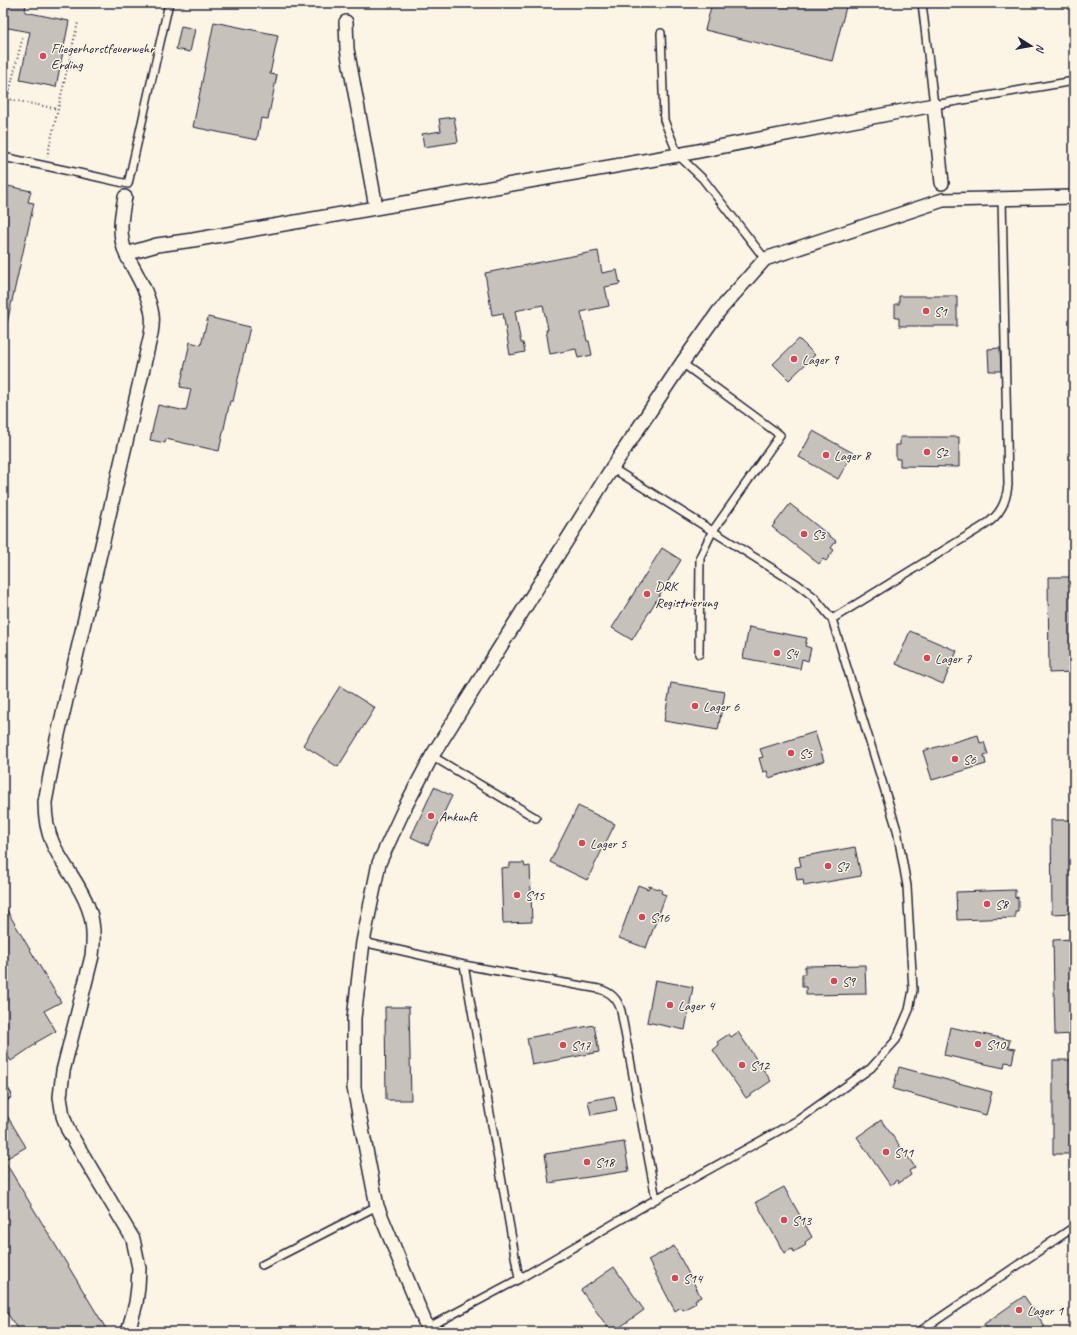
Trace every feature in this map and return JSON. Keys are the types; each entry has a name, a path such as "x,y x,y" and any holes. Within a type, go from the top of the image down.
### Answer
{"street":[{"path":"346,22 347,49 376,207"},
{"path":"126,254 157,245 193,240 678,155 934,105 942,191"},
{"path":"126,190 120,225 121,243 138,279 144,286 149,301 152,316 151,334 58,731 45,806 48,830 53,844 89,908 94,940 92,956 63,1070 60,1097 63,1116 68,1130 133,1239 139,1268 138,1287 136,1303 128,1332"},
{"path":"428,1330 376,1206 354,1088 354,1018 363,942 379,863 404,809 432,756 612,468 682,363 719,311 765,259 942,191 1002,198 1074,197"}],"lane":[{"path":"3,157 93,176 126,190 169,3"},
{"path":"922,3 934,105 1074,81"},
{"path":"661,33 664,120 678,155 703,179 765,259"},
{"path":"832,618 985,526 996,517 1004,505 1008,485 1002,198"},
{"path":"682,363 780,435 712,532 700,557 699,654"},
{"path":"428,1330 656,1199 798,1120 871,1068 896,1040 909,1010 913,990 907,886 897,830 832,618 814,597 797,584 612,468"},
{"path":"432,756 536,818"},
{"path":"363,942 464,965 604,990 614,997 621,1011 656,1199"},
{"path":"464,965 519,1279"},
{"path":"3,1089 7,1096 3,1098"},
{"path":"262,1265 376,1206"},
{"path":"919,1332 1074,1227"}],"path":[{"path":"45,166 78,22"},
{"path":"3,117 23,36"},
{"path":"3,98 58,109"}],"building":[{"name":"Fliegerhorstfeuerwehr Erding","path":"3,3 26,3 25,12 69,21 56,87 20,80 30,32 3,27"},
{"path":"712,3 847,3 832,61 705,30"},
{"path":"214,22 278,35 270,74 277,75 268,119 261,118 257,140 193,127"},
{"path":"181,26 195,29 190,52 176,49"},
{"path":"454,117 458,142 424,147 422,134 441,131 439,119"},
{"path":"3,185 31,191 28,202 34,203 7,323 3,323"},
{"path":"598,251 602,273 617,270 620,284 605,287 609,306 581,312 587,341 589,341 592,355 578,358 576,349 550,354 546,330 548,330 543,305 515,311 521,343 523,343 525,352 510,355 503,313 492,315 485,273"},
{"name":"S1","path":"899,296 957,296 957,326 899,326 899,318 895,318 895,304 899,304"},
{"path":"208,317 250,327 233,401 230,401 219,451 166,439 165,443 150,440 158,405 186,411 191,389 180,387 190,342 201,345"},
{"name":"Lager 9","path":"799,339 815,355 789,380 773,364"},
{"path":"1000,348 1001,371 989,371 988,349"},
{"name":"Lager 8","path":"813,431 853,453 838,479 799,457"},
{"name":"S2","path":"900,437 959,437 959,467 900,466 900,459 896,459 896,445 900,445"},
{"name":"S3","path":"790,504 836,541 831,548 834,550 826,561 823,559 819,564 772,527"},
{"name":"DRK Registrierung","path":"662,548 681,560 632,640 612,628"},
{"path":"1048,577 1074,577 1074,672 1049,673"},
{"name":"S4","path":"749,627 807,638 805,646 811,648 808,661 802,659 800,669 743,658"},
{"name":"Lager 7","path":"910,631 957,651 943,684 896,664"},
{"name":"Lager 6","path":"671,683 725,692 718,730 664,721"},
{"path":"340,686 375,708 338,767 303,745"},
{"name":"S5","path":"815,732 824,761 769,778 767,771 763,772 759,758 763,757 760,749"},
{"name":"S6","path":"978,735 980,743 984,742 988,754 984,755 986,764 932,780 923,751"},
{"name":"Ankunft","path":"434,787 452,796 428,845 411,837"},
{"name":"Lager 5","path":"578,806 615,824 587,880 550,862"},
{"path":"1051,820 1074,820 1074,913 1052,914"},
{"name":"S7","path":"855,847 861,876 804,886 803,879 797,880 795,867 801,866 799,857"},
{"name":"S15","path":"510,863 524,863 525,867 530,866 532,922 503,923 501,868 510,867"},
{"name":"S16","path":"638,885 648,889 649,886 662,890 661,893 666,895 646,948 619,938"},
{"name":"S8","path":"1015,890 1015,898 1018,897 1018,911 1015,911 1015,918 957,920 956,892"},
{"path":"3,904 61,1002 44,1011 56,1031 35,1043 36,1044 11,1061 3,1049"},
{"path":"1074,939 1074,1034 1055,1035 1053,940"},
{"name":"S9","path":"865,965 866,994 806,995 806,987 802,987 802,974 805,974 805,966"},
{"name":"Lager 4","path":"655,980 693,987 685,1030 647,1022"},
{"path":"385,1007 409,1007 411,1100 386,1100"},
{"name":"S17","path":"594,1025 599,1052 532,1065 527,1038"},
{"name":"S10","path":"950,1027 1010,1040 1008,1048 1015,1049 1012,1063 1005,1062 1004,1068 944,1055"},
{"name":"S12","path":"738,1032 771,1081 746,1098 713,1050 719,1045 717,1042 729,1034 731,1037"},
{"path":"1053,1060 1074,1060 1074,1154 1053,1154"},
{"path":"899,1067 992,1092 986,1115 893,1089"},
{"path":"614,1096 617,1110 591,1115 588,1101"},
{"path":"3,1109 26,1147 4,1160 108,1332 19,1332 3,1306"},
{"name":"S11","path":"881,1120 915,1167 909,1171 911,1175 899,1183 897,1180 890,1185 857,1137"},
{"name":"S18","path":"624,1142 629,1171 549,1183 545,1154"},
{"name":"S13","path":"784,1187 812,1237 805,1242 806,1245 794,1252 792,1249 784,1253 756,1202"},
{"name":"S14","path":"674,1246 701,1297 695,1300 696,1303 683,1310 681,1307 675,1311 648,1260"},
{"path":"614,1267 644,1310 611,1332 581,1290"},
{"name":"Lager 1","path":"1024,1296 1045,1326 1037,1332 989,1332 984,1324"}],"place":[{"name":"Fliegerhorstfeuerwehr Erding","path":"43,56"},
{"name":"S1","path":"926,311"},
{"name":"Lager 9","path":"794,359"},
{"name":"S2","path":"927,452"},
{"name":"Lager 8","path":"826,455"},
{"name":"S3","path":"804,534"},
{"name":"DRK Registrierung","path":"647,594"},
{"name":"S4","path":"777,653"},
{"name":"Lager 7","path":"927,658"},
{"name":"Lager 6","path":"695,706"},
{"name":"S5","path":"791,753"},
{"name":"S6","path":"955,759"},
{"name":"Ankunft","path":"431,816"},
{"name":"Lager 5","path":"582,843"},
{"name":"S7","path":"828,866"},
{"name":"S15","path":"517,895"},
{"name":"S8","path":"987,904"},
{"name":"S16","path":"642,917"},
{"name":"S9","path":"834,981"},
{"name":"Lager 4","path":"670,1005"},
{"name":"S10","path":"978,1044"},
{"name":"S17","path":"563,1045"},
{"name":"S12","path":"742,1065"},
{"name":"S11","path":"886,1152"},
{"name":"S18","path":"587,1162"},
{"name":"S13","path":"784,1220"},
{"name":"S14","path":"675,1278"},
{"name":"Lager 1","path":"1019,1310"}]}
